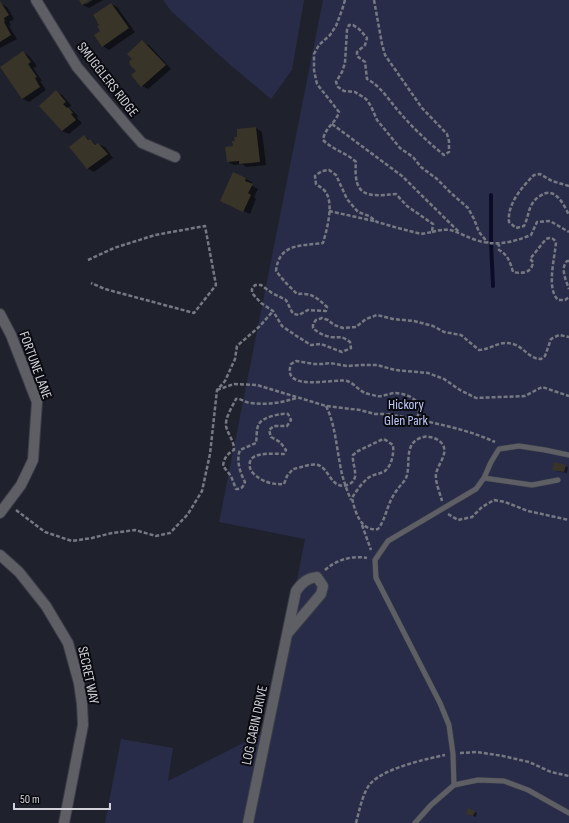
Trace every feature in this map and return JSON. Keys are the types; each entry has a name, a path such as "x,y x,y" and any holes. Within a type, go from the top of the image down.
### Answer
{"street":[{"name":"SMUGGLERS RIDGE","path":"36,0 77,67 126,125 142,143 175,157"},
{"name":"FORTUNE LANE","path":"0,314 11,335 37,402 33,460 21,485 0,514"},
{"name":"SECRET WAY","path":"0,555 19,572 49,612 68,643 79,683 83,725 64,823"},
{"name":"LOG CABIN DRIVE","path":"248,823 296,591 303,582 310,578 317,577 323,586 321,594 288,633"}],"lane":[{"path":"454,785 453,754 449,725 440,702 376,578 375,560 388,542 476,489 484,478 499,449 519,446 569,455"},
{"path":"484,478 532,485 558,480"},
{"path":"415,823 431,805 454,785 478,780 504,781 528,790 569,813"}],"path":[{"path":"345,0 336,26 330,35 319,44 314,54 314,70 317,84 339,112 338,116 324,132 323,140 329,146 352,158 356,162 355,175 357,186 366,194 379,196 396,194 407,206 433,224 432,232"},
{"path":"374,0 386,56 422,108 447,134 449,141 449,152 444,155 434,147 402,115 389,98 374,83 367,79 365,62 357,56 357,52 365,45 367,38 359,28 353,25 349,25 347,30 345,63 336,82 338,87 344,91 355,92 366,99 377,120 400,148 413,157 421,167 437,179 468,208 479,232 488,243"},
{"path":"332,124 402,176 459,232"},
{"path":"377,222 369,216 358,212 347,199 336,174 329,170 322,172 315,176 316,184 324,190 328,198 329,217 323,242 299,245 290,248 282,253 276,264 276,271 297,294 307,293 316,296 328,307 328,309 323,312 308,310 299,315 294,314 286,300 260,285 255,285 252,289 252,293 261,303 273,311 282,326 311,345 321,344 342,352 351,348 350,342 340,336 330,337 316,331 312,328 316,320 322,318 343,328 356,327 366,319 377,315 393,319 414,321 433,326 444,332 461,335 479,350 490,348 502,342 515,344 535,359 541,359 545,356 551,339 559,335 569,337"},
{"path":"569,186 552,181 540,174 534,175 519,192 508,214 509,222 516,228 524,226 530,207 542,194 548,192 556,195 562,201 569,215"},
{"path":"329,210 421,234 443,228 459,232 473,239 498,244 514,242 531,235 538,222 550,221 569,232"},
{"path":"88,260 114,248 155,235 204,226 216,285 194,313 91,284"},
{"path":"498,244 499,250 508,258 513,272 520,273 526,272 533,266 533,262 530,258 546,239 549,237 553,238 556,242 552,288 554,296 558,300 565,300 569,297"},
{"path":"569,261 567,260 565,262 563,271 569,289"},
{"path":"7,504 46,532 72,541 135,530 156,536 170,533 188,514 202,491 210,454 217,390 225,381 235,359 237,346 260,326 273,311"},
{"path":"386,414 403,423 412,423 417,419 419,409 418,404 406,394 395,393 379,397 364,392 346,381 302,382 294,380 290,375 289,370 291,364 296,361 314,364 330,363 347,366 377,365 395,370 428,372 444,379 476,398 525,396 542,387 569,396"},
{"path":"217,390 234,384 258,385 296,398 326,406 417,419 470,432 495,442 504,448"},
{"path":"296,398 275,404 249,403 239,398 236,399 226,422 226,428 234,444 234,450 224,459 223,466 231,476 236,489 241,489 245,482 240,474 238,454 240,450 256,443 258,425 261,421 282,413 288,414 291,420 287,426 274,426 269,430 271,437 280,442 286,450 284,454 266,453 255,456 251,460 250,465 250,471 264,481 275,485 284,484 287,476 293,469 314,464 319,465 332,481 338,485 345,486 352,483 355,478 353,455 384,439 393,445 394,453 384,472 374,474 367,479 355,494 353,500 357,513 364,526 373,530 378,529 381,525 395,492 401,487 408,473 409,455 412,445 415,441 426,436 436,438 443,444 444,450 436,474 443,508 458,520 472,517 482,507 494,500 505,502 528,511 569,520"},
{"path":"326,406 331,417 345,486 375,560"},
{"path":"317,577 332,564 349,558 361,557 375,560"}],"green space":[{"path":"163,0 304,0 292,70 271,99 227,62 171,11"},
{"name":"Hickory Glen Park","path":"323,0 569,0 569,823 105,823 121,739 173,748 168,781 267,731 305,539 219,522"}],"building":[{"path":"79,0 91,0 82,5"},
{"path":"0,1 9,15 4,18 4,22 11,35 0,42"},
{"path":"111,3 129,28 102,47 94,35 100,31 97,26 99,25 93,15"},
{"path":"142,40 166,65 141,87 131,75 136,71 130,65 129,61 132,59 127,54"},
{"path":"23,51 31,62 28,64 37,77 35,78 40,87 22,99 0,67"},
{"path":"56,90 66,102 63,104 73,113 71,114 76,120 62,131 39,106"},
{"path":"256,127 260,162 239,164 239,161 227,162 225,147 233,146 232,141 235,141 234,137 237,137 237,129"},
{"path":"84,135 95,145 98,143 108,154 87,169 69,147"},
{"path":"233,172 246,178 245,181 253,184 248,193 251,195 243,212 220,201"},
{"path":"554,462 566,465 564,472 552,470"},
{"path":"468,808 475,811 473,816 466,814"}],"waterway":[{"path":"491,195 493,286"}]}
